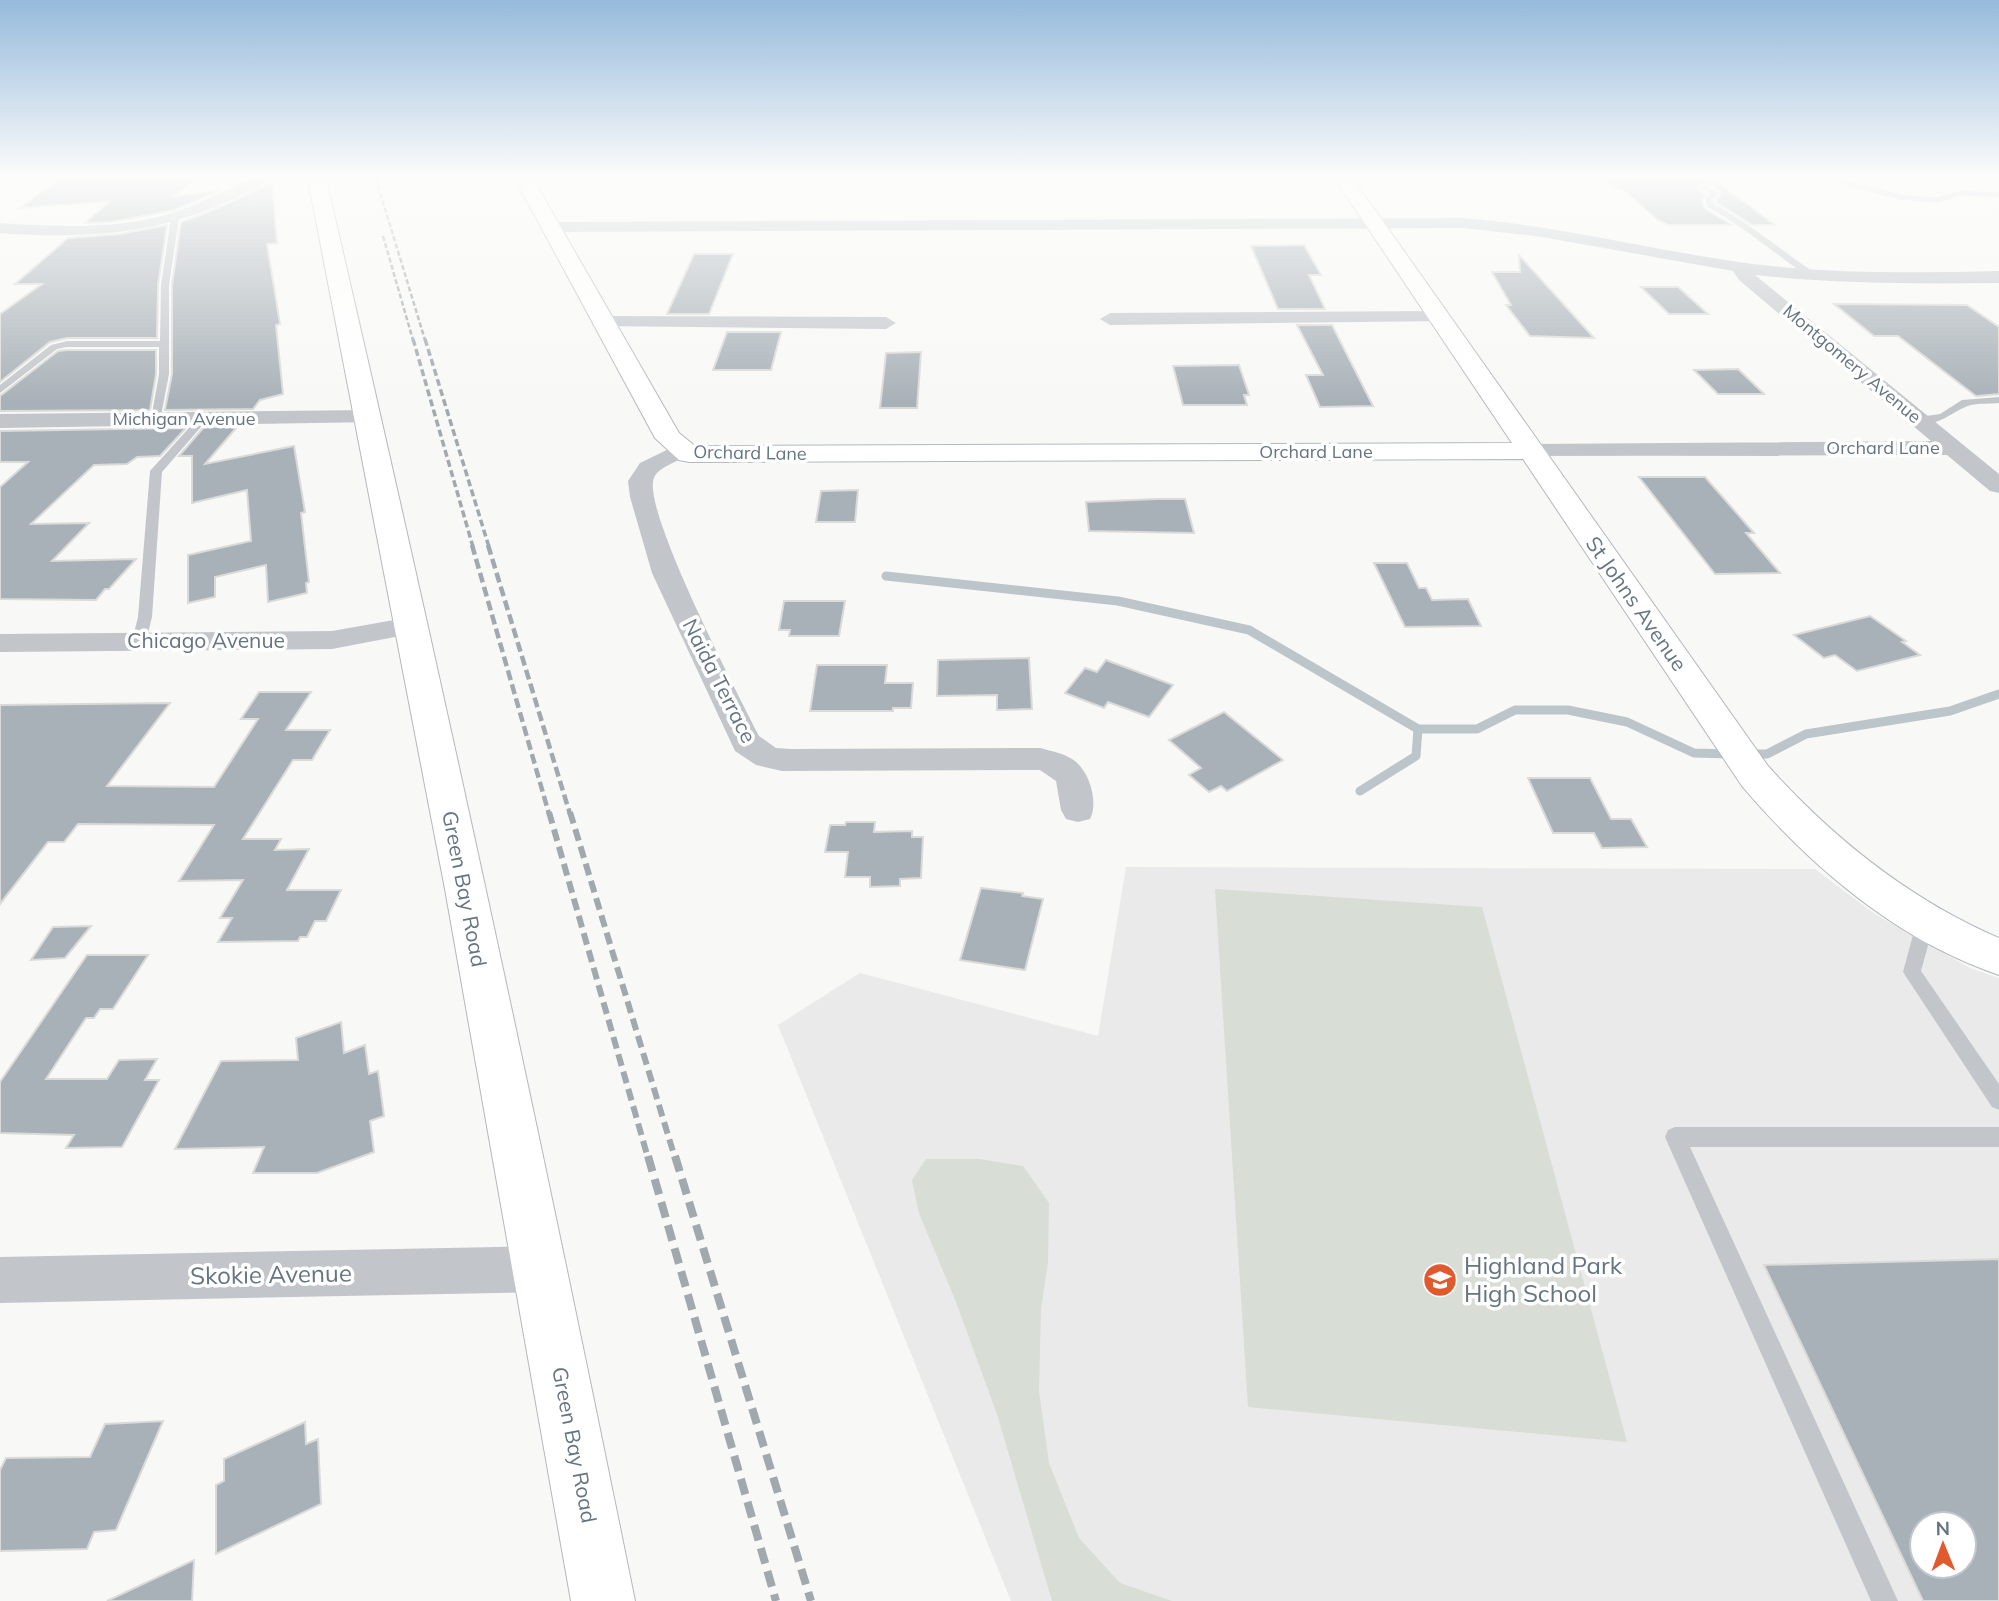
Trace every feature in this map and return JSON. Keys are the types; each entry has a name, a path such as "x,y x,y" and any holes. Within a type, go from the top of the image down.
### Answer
{"street":[{"name":"Green Bay Road","path":"333,254 542,1269 603,1601"},
{"path":"564,254 606,322 668,438 681,450"},
{"name":"St Johns Avenue","path":"1395,254 1755,776 1786,814 1825,851 1870,885 1926,920 1999,957"},
{"path":"1668,254 1740,267 1815,276 1999,277"},
{"name":"Montgomery Avenue","path":"1740,267 1745,276 1999,486"},
{"path":"1110,319 1438,317"},
{"path":"606,322 886,323"},
{"name":"Michigan Avenue","path":"0,421 368,417"},
{"name":"Orchard Lane","path":"681,450 696,456 1953,448"},
{"name":"Naida Terrace","path":"681,450 648,468 640,481 642,496 665,573 746,743 758,754 772,759 809,761 1040,759 1064,768 1074,781 1078,810"},
{"name":"Chicago Avenue","path":"0,643 332,640 411,626"},
{"name":"Skokie Avenue","path":"0,1280 542,1269"}],"lane":[{"path":"156,419 164,374 165,285 169,254"},
{"path":"1780,254 1815,276"},
{"path":"0,390 54,347 67,344 163,344"},
{"path":"1919,421 1943,417 1966,402 1999,400"},
{"path":"139,641 145,617 156,471 202,420"},
{"path":"1926,920 1912,972 1999,1101"},
{"path":"1885,1601 1675,1137 1999,1137"}],"shaded area":[{"name":"Highland Park High School","path":"1126,867 1815,869 1875,914 1970,968 1999,978 1999,1601 1011,1601 778,1025 860,973 1098,1036"},
{"path":"1215,889 1482,907 1627,1442 1248,1407"},
{"path":"926,1159 979,1159 1023,1166 1049,1203 1048,1262 1041,1309 1039,1391 1049,1463 1079,1538 1120,1583 1172,1601 1052,1601 997,1414 956,1302 919,1213 912,1180"}],"building":[{"path":"50,254 163,254 158,285 157,338 67,338 50,342 0,382 0,314 42,284 15,284"},
{"path":"176,254 269,254 280,324 276,325 283,394 260,400 253,409 165,410 172,374 172,285"},
{"path":"694,254 733,254 709,314 667,314"},
{"path":"1254,254 1309,254 1321,275 1309,275 1325,309 1278,309"},
{"path":"1519,255 1594,338 1530,336 1506,305 1511,305 1492,272 1520,272"},
{"path":"1641,287 1678,287 1708,314 1669,314"},
{"path":"1834,304 1967,305 1999,327 1999,394 1976,396 1898,336 1874,336"},
{"path":"1297,325 1332,325 1373,406 1320,407 1306,375 1323,375"},
{"path":"727,332 781,332 771,370 713,370"},
{"path":"156,350 156,374 150,410 0,411 0,396 58,351"},
{"path":"921,352 917,408 880,408 886,353"},
{"path":"1239,365 1249,395 1244,395 1247,405 1183,405 1173,366"},
{"path":"1738,369 1764,394 1718,394 1694,370"},
{"path":"204,427 237,427 205,464 294,446 305,512 301,513 309,582 306,583 307,593 268,602 266,565 215,577 215,597 188,603 188,555 251,541 247,490 192,503 192,456 179,456"},
{"path":"186,428 160,456 137,457 127,464 94,465 31,524 89,523 52,561 136,559 109,589 105,589 96,600 0,599 0,487 28,462 0,462 0,431"},
{"path":"1639,477 1705,477 1754,533 1746,533 1780,573 1715,574"},
{"path":"858,490 855,522 816,522 821,491"},
{"path":"1185,499 1194,533 1089,531 1086,502"},
{"path":"1374,563 1407,563 1419,588 1426,588 1432,600 1468,599 1481,626 1405,627"},
{"path":"784,601 845,601 839,636 789,636 790,630 779,630"},
{"path":"1870,616 1906,641 1902,642 1920,655 1857,671 1835,655 1824,658 1794,635"},
{"path":"1029,658 1032,709 997,710 997,695 937,696 938,660"},
{"path":"1106,660 1173,685 1149,717 1108,702 1104,708 1065,693 1085,668 1097,672"},
{"path":"817,665 887,665 885,683 913,683 911,708 893,708 893,711 810,711"},
{"path":"259,692 311,692 286,730 330,730 312,760 293,760 243,839 281,839 275,850 309,849 287,890 341,890 326,921 315,921 307,937 300,937 298,941 218,942 232,918 220,918 243,880 179,881 214,825 78,824 64,842 48,842 0,904 0,705 170,703 107,786 214,787 258,719 241,719"},
{"path":"1224,712 1283,760 1227,791 1221,786 1209,792 1189,775 1201,768 1169,740"},
{"path":"1528,778 1590,778 1611,819 1631,819 1647,847 1602,848 1594,833 1553,833"},
{"path":"846,822 875,822 874,832 912,831 912,837 923,837 921,878 900,879 900,886 870,887 870,877 845,877 848,852 825,852 830,825 845,825"},
{"path":"981,888 1023,893 1022,896 1043,899 1025,970 960,960"},
{"path":"91,926 65,958 31,960 53,927"},
{"path":"87,955 148,955 113,1009 100,1009 94,1018 86,1018 46,1079 107,1079 119,1060 157,1059 145,1080 159,1080 122,1147 66,1148 74,1135 0,1133 0,1082"},
{"path":"341,1022 344,1053 365,1045 369,1074 378,1071 384,1116 370,1121 374,1152 317,1173 253,1173 264,1147 175,1149 221,1061 298,1060 296,1038"},
{"path":"1999,1259 1999,1601 1923,1601 1913,1580 1978,1580 1978,1510 1908,1510 1908,1569 1764,1265"},
{"path":"163,1421 116,1530 94,1532 87,1549 0,1551 0,1470 6,1458 90,1457 105,1424"},
{"path":"305,1422 306,1444 318,1439 321,1504 216,1554 216,1485 224,1481 224,1459"},
{"path":"194,1560 192,1601 107,1601"}],"waterway":[{"path":"886,576 1118,601 1249,630 1418,729"},
{"path":"1749,754 1767,754 1806,734 1950,711 1999,694"},
{"path":"1418,729 1477,729 1515,710 1568,710 1627,722 1694,753 1731,754"},
{"path":"1360,791 1416,756 1418,729"}],"railway":[{"path":"388,254 413,340"},
{"path":"399,254 425,340"},
{"path":"413,339 473,547"},
{"path":"425,339 489,547"},
{"path":"472,545 549,814"},
{"path":"488,545 570,814"},
{"path":"549,812 648,1158"},
{"path":"570,812 675,1158"},
{"path":"648,1156 776,1601"},
{"path":"675,1156 811,1601"}],"place":[{"name":"Highland Park High School","path":"1440,1280"}]}
